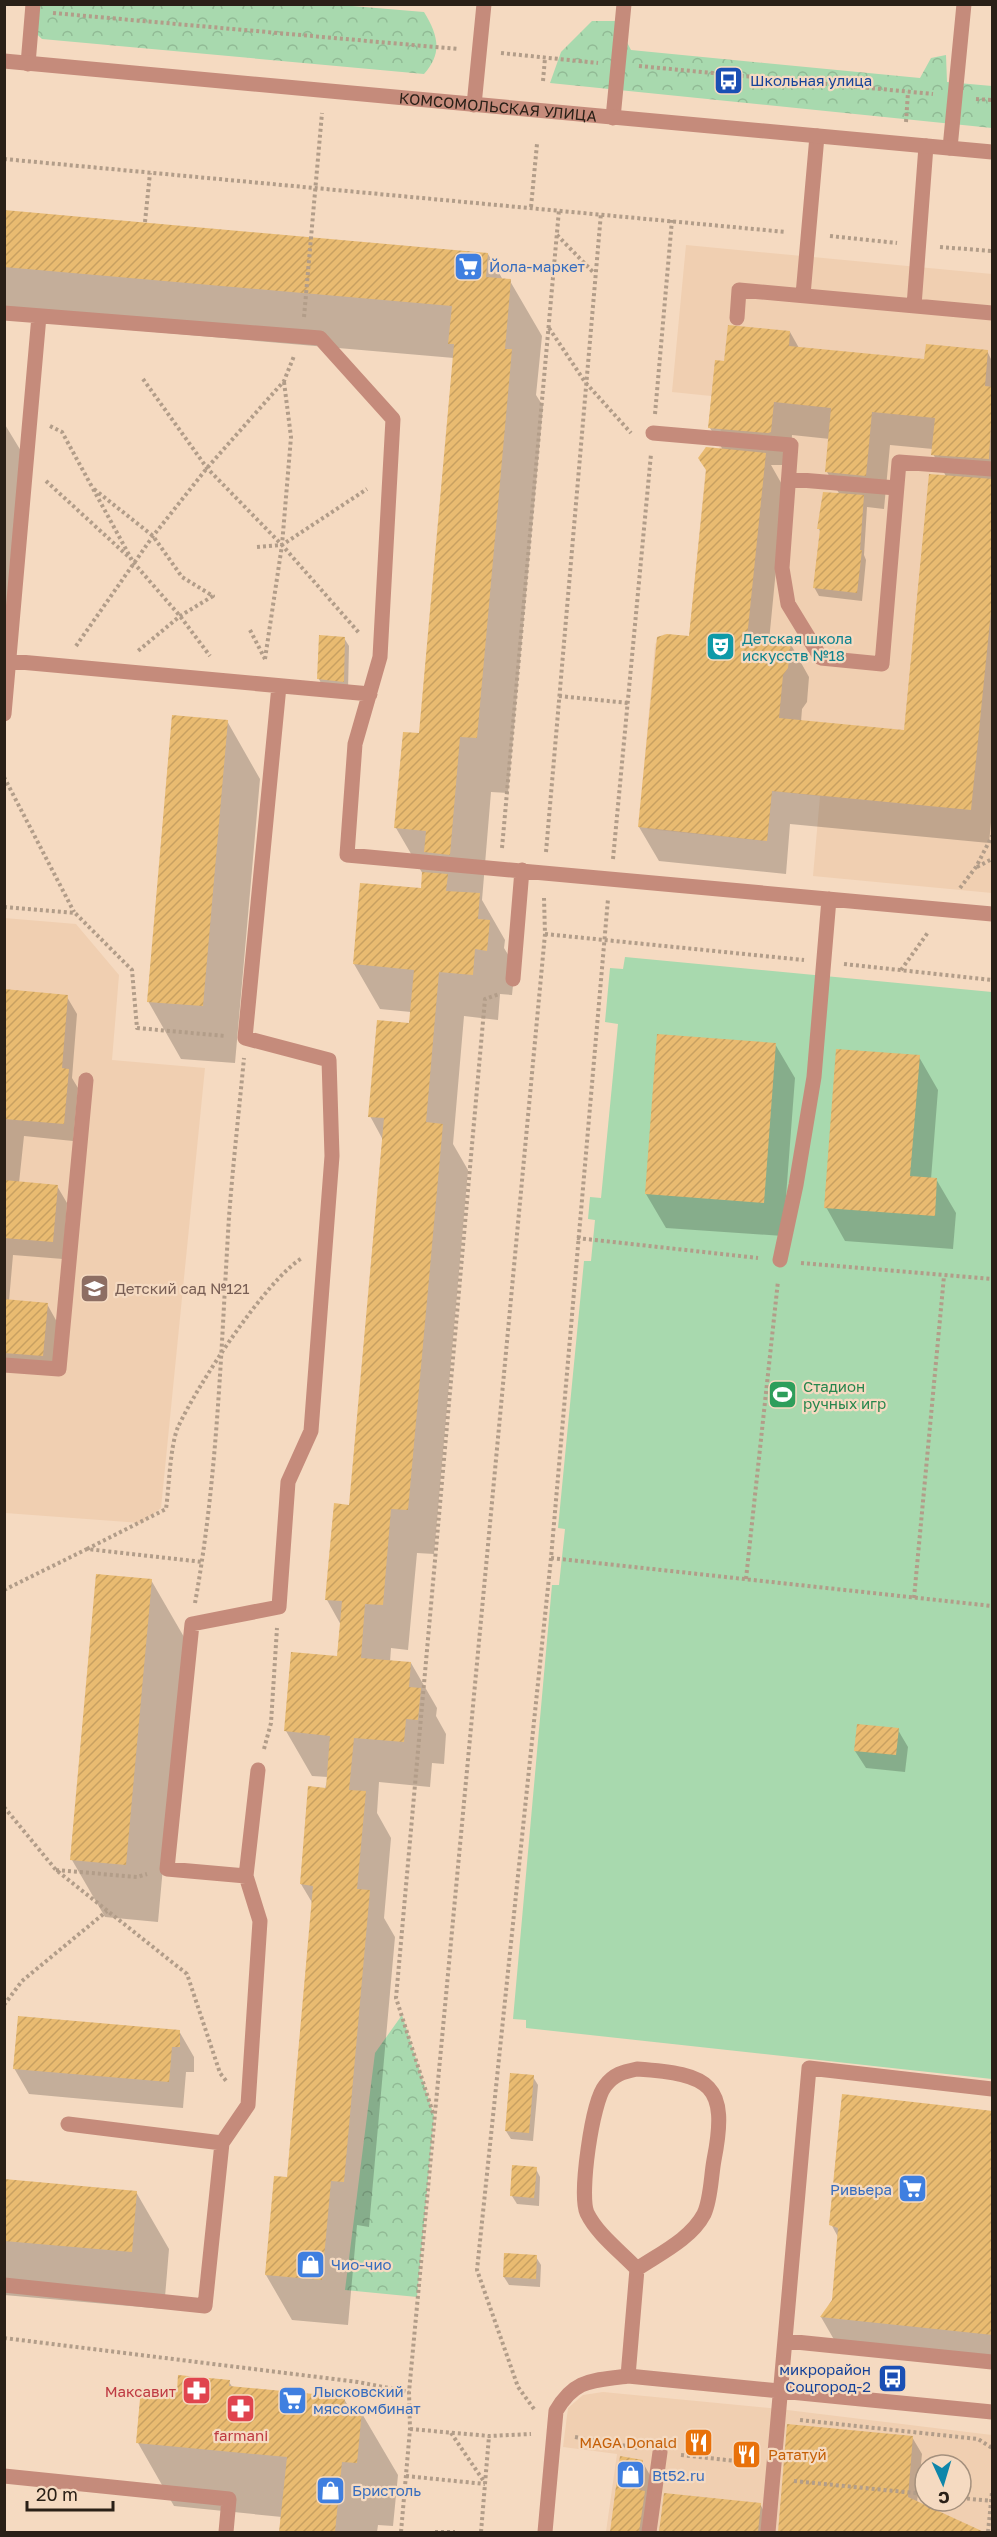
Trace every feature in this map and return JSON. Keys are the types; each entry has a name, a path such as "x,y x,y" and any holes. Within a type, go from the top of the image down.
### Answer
{"street":[{"path":"28,64 33,4"},
{"path":"474,105 484,4"},
{"path":"613,118 624,4"},
{"path":"950,148 964,4"},
{"name":"КОМСОМОЛЬСКАЯ УЛИЦА","path":"4,62 993,152"},
{"path":"803,296 817,136"},
{"path":"914,306 926,146"},
{"path":"737,318 739,290 993,313"},
{"path":"4,313 320,338 393,419 380,657 355,744 346,855 993,914"},
{"path":"4,714 39,316"},
{"path":"653,433 791,445 782,568 788,604 821,658 882,664 899,462 993,469"},
{"path":"789,479 896,488"},
{"path":"9,661 370,694"},
{"path":"246,1876 167,1869 192,1624 279,1607 288,1482 311,1431 332,1156 329,1060 245,1038 279,686"},
{"path":"510,985 522,870"},
{"path":"780,1260 796,1185 813,1077 829,899"},
{"path":"4,1365 59,1369 86,1080"},
{"path":"4,2291 5,2285 205,2306 222,2144 248,2105 260,1921 246,1876 258,1770"},
{"path":"768,2532 809,2068 993,2089"},
{"path":"628,2376 637,2269 596,2227 587,2212 583,2197 591,2130 603,2088 617,2074 637,2069 664,2071 694,2078 709,2088 720,2106 721,2125 704,2213 678,2241 637,2269"},
{"path":"68,2124 222,2144"},
{"path":"786,2341 993,2362"},
{"path":"545,2532 552,2433 556,2411 566,2394 581,2383 628,2376 993,2412"},
{"path":"649,2532 660,2452"},
{"path":"4,2476 229,2499 226,2532"}],"path":[{"path":"543,81 545,58"},
{"path":"63,666 153,536 207,468 284,381 302,337 324,91"},
{"path":"906,123 908,92"},
{"path":"531,207 537,144"},
{"path":"4,159 993,251"},
{"path":"145,222 150,173"},
{"path":"500,868 560,210"},
{"path":"401,2532 410,2429 409,2391 545,934 544,873 601,213"},
{"path":"552,2433 518,2387 477,2270 551,1558 603,938 628,703 672,220"},
{"path":"557,235 594,274"},
{"path":"549,328 585,382 636,439"},
{"path":"143,378 207,468 282,545 380,657"},
{"path":"265,659 282,545 291,437 284,381"},
{"path":"30,416 62,432 133,562"},
{"path":"644,448 651,456"},
{"path":"26,463 133,562 180,616 228,681"},
{"path":"257,547 282,545 390,474"},
{"path":"92,487 153,536 182,577 213,596 180,616 114,671"},
{"path":"250,630 279,686"},
{"path":"559,696 628,703"},
{"path":"4,777 75,913 132,970 137,1028 245,1038 229,1217 223,1350 202,1562 192,1624"},
{"path":"976,867 993,859"},
{"path":"4,907 75,913"},
{"path":"545,934 603,938 993,980"},
{"path":"529,983 540,978"},
{"path":"434,2116 396,1998 485,999 510,985"},
{"path":"4,1590 166,1509 177,1429 223,1350 286,1267 325,1244"},
{"path":"746,1579 780,1260"},
{"path":"914,1598 944,1276"},
{"path":"87,1549 202,1562"},
{"path":"551,1558 993,1606"},
{"path":"258,1770 271,1722 279,1607"},
{"path":"4,1807 56,1870 187,1974 220,2073 248,2105"},
{"path":"56,1870 137,1877 167,1869"},
{"path":"4,2006 22,1981 107,1911"},
{"path":"4,2338 335,2379 409,2391"},
{"path":"778,2418 978,2439 993,2448"},
{"path":"410,2429 489,2436 552,2433"},
{"path":"451,2433 485,2484"},
{"path":"481,2532 489,2436"},
{"path":"406,2476 485,2484"},
{"path":"773,2478 913,2493"},
{"path":"988,2532 993,2492"},
{"path":"973,2499 992,2501"},
{"path":"435,2532 455,2532"}],"shaded area":[{"path":"686,245 992,274 992,893 813,876 820,796 772,791 767,841 648,829 639,824 655,644 664,634 689,636 706,466 702,464 700,456 703,452 719,451 721,427 711,396 672,392"},
{"name":"Детский сад №121","path":"4,918 76,924 119,975 112,1060 205,1068 161,1508 141,1523 5,1513"},
{"path":"603,2392 779,2409 992,2435 992,2532 606,2532 617,2454 563,2447 568,2408 583,2395"}],"green space":[{"path":"328,4 424,12 435,36 434,59 424,74 42,39 26,24 26,5"},
{"path":"592,21 616,21 631,50 920,78 931,58 946,55 947,82 992,86 992,128 550,83 561,52"},
{"name":"Стадион ручных игр","path":"625,957 992,992 992,2079 526,2028 526,2020 513,2019 552,1585 559,1585 565,1529 558,1528 584,1261 591,1261 595,1220 588,1219 590,1197 601,1198 618,1024 605,1022 610,968 623,969"},
{"path":"402,2015 434,2116 417,2297 345,2290 375,2053"}],"building":[{"path":"4,210 488,253 486,277 511,279 505,349 512,349 477,738 460,737 450,855 424,852 426,831 394,828 403,732 419,733 454,344 448,344 452,306 4,267"},
{"path":"728,325 790,331 789,346 924,359 926,344 988,350 985,386 993,387 989,459 931,455 935,418 872,412 866,476 825,472 831,408 774,402 771,432 708,428 715,360 724,361"},
{"path":"706,447 766,453 747,638 791,642 788,668 783,675 779,718 904,730 929,474 993,479 993,591 971,810 772,791 767,841 638,827 657,637 667,634 689,636 706,470 698,458"},
{"path":"823,492 864,495 860,550 862,550 857,593 813,588 820,529 817,529"},
{"path":"319,635 345,637 344,682 317,679"},
{"path":"172,715 228,720 203,1006 147,1002"},
{"path":"422,872 448,874 446,891 480,893 478,919 490,920 487,951 475,949 473,975 439,972 426,1122 443,1124 408,1510 391,1509 383,1605 365,1604 361,1658 411,1662 409,1687 421,1688 418,1720 406,1719 404,1742 354,1738 349,1790 366,1791 357,1889 370,1890 344,2182 331,2181 322,2280 265,2275 274,2176 287,2177 313,1886 300,1884 308,1786 326,1788 330,1736 284,1731 291,1652 337,1656 342,1601 325,1600 334,1503 349,1505 384,1118 368,1117 377,1020 409,1023 414,970 353,964 360,883 421,888"},
{"path":"4,989 68,995 62,1068 69,1069 64,1124 4,1119"},
{"path":"657,1034 776,1043 764,1203 645,1194"},
{"path":"836,1049 920,1055 910,1176 937,1178 935,1216 824,1208"},
{"path":"4,1180 58,1185 53,1242 4,1238"},
{"path":"4,1299 48,1303 43,1356 4,1353"},
{"path":"96,1574 152,1579 126,1865 70,1860"},
{"path":"857,1724 899,1728 896,1755 854,1751"},
{"path":"18,2016 180,2030 180,2047 172,2047 169,2082 13,2069"},
{"path":"510,2073 534,2075 529,2133 505,2131"},
{"name":"Ривьера","path":"842,2094 993,2111 993,2335 820,2317 832,2300 838,2228 829,2225"},
{"path":"512,2165 537,2167 534,2198 510,2196"},
{"path":"4,2179 137,2191 132,2252 4,2241"},
{"path":"504,2253 537,2255 536,2279 503,2277"},
{"path":"178,2375 230,2380 229,2386 345,2397 344,2408 362,2410 357,2463 342,2462 335,2532 279,2532 287,2457 136,2443 141,2388 177,2391"},
{"path":"787,2424 913,2436 908,2497 913,2499 913,2513 943,2513 984,2532 778,2532"},
{"path":"620,2456 643,2460 639,2490 645,2491 639,2532 610,2532"},
{"path":"664,2493 761,2503 758,2532 659,2532"}],"place":[{"name":"Школьная улица","path":"729,80"},
{"name":"Йола-маркет","path":"468,266"},
{"name":"Детская школа искусств №18","path":"721,647"},
{"name":"Детский сад №121","path":"94,1288"},
{"name":"Стадион ручных игр","path":"782,1395"},
{"name":"Ривьера","path":"913,2189"},
{"name":"Чио-чио","path":"310,2264"},
{"name":"микрорайон Соцгород-2","path":"892,2378"},
{"name":"Максавит","path":"197,2391"},
{"name":"Лысковский мясокомбинат","path":"292,2400"},
{"name":"farmani","path":"241,2408"},
{"name":"MAGA Donald","path":"698,2442"},
{"name":"Рататуй","path":"747,2454"},
{"name":"Bt52.ru","path":"631,2475"},
{"name":"Бристоль","path":"331,2490"}]}
